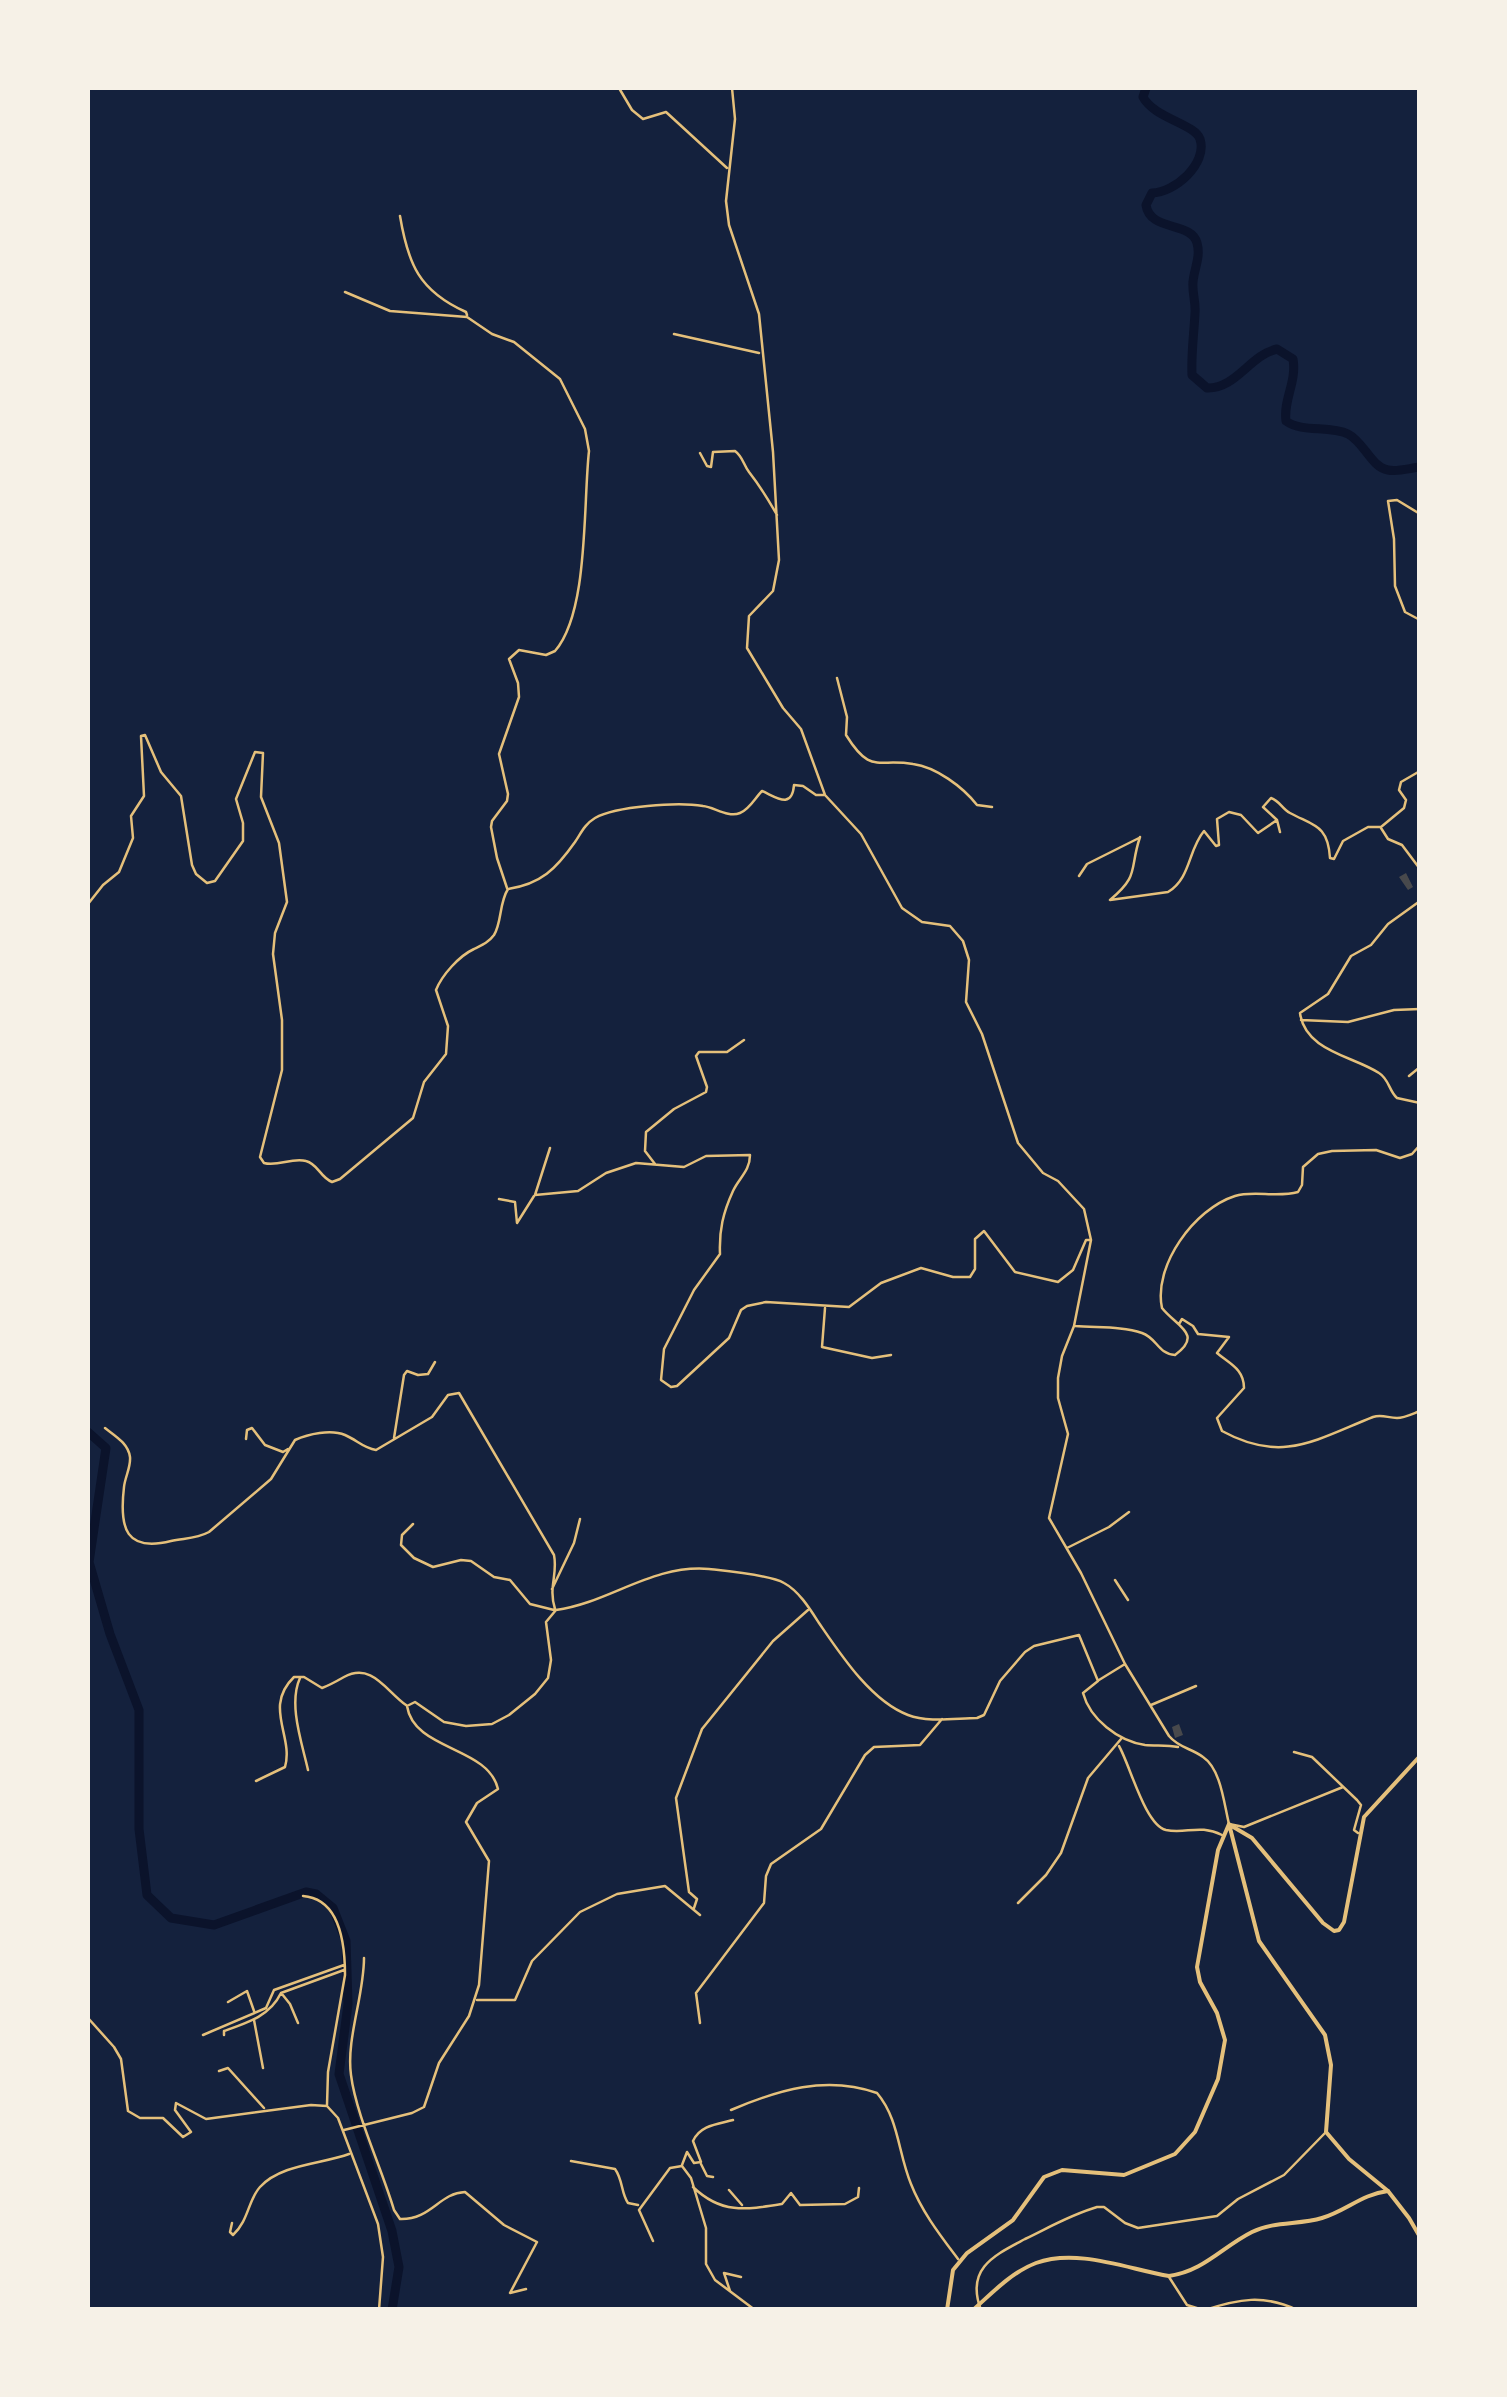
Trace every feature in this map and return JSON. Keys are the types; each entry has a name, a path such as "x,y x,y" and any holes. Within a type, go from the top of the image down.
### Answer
{"street":[{"path":"618,88 643,119 666,112 729,169"},
{"path":"732,88 735,119 726,201 729,225 759,314 778,517 778,577 773,592 749,616 747,648 783,708 801,728 825,794 861,834 902,908 922,922 950,926 963,941 968,960 966,1002 982,1034 1018,1143 1043,1173 1058,1181 1081,1204 1092,1240 1057,1387 1068,1445 1048,1511 1052,1525 1150,1706 1174,1742 1208,1761 1217,1778 1259,1941 1326,2035 1331,2065 1326,2132 1284,2175 1217,2216 1138,2228 1097,2206 1059,2220 988,2260 978,2283 980,2307"},
{"path":"88,904 103,884 120,872 133,838 131,816 144,796 141,736 145,736 161,772 181,796 192,866 207,882 215,881 243,841 236,800 255,752 263,753 261,797 279,843 287,902 275,934 273,954 282,1020 282,1070 260,1157 270,1166 302,1160 332,1182 413,1118 424,1082 446,1054 448,1026 436,990 463,956 486,944 496,933 508,889 497,858 492,821 507,801 500,749 519,697 509,659 519,650 546,655 560,645 582,572 589,446 560,378 514,342 492,334 466,312 439,300 412,266 400,216"},
{"path":"346,292 390,312 467,316"},
{"path":"674,334 760,353"},
{"path":"700,453 707,466 711,466 713,452 735,451 742,456 778,517"},
{"path":"1420,514 1397,500 1388,501 1394,540 1394,586 1405,612 1420,620"},
{"path":"837,678 847,716 846,735 867,759 880,765 915,764 965,790 977,806 992,807"},
{"path":"1280,832 1277,820 1264,807 1271,798 1290,813 1305,817 1327,837 1331,860 1343,841 1368,827 1381,826 1404,808 1401,782 1420,771"},
{"path":"508,889 540,882 585,826 610,812 700,805 731,815 746,810 762,791 778,801 791,797 794,785 804,786 816,796 825,794"},
{"path":"1079,876 1087,864 1140,837 1136,868 1110,900 1168,892 1183,878 1204,831 1219,845 1217,819 1229,812 1241,815 1258,833 1277,820"},
{"path":"1381,826 1384,835 1402,845 1420,869"},
{"path":"1420,900 1388,924 1371,945 1352,956 1328,994 1300,1014 1300,1020 1323,1049 1383,1075 1397,1098 1420,1103"},
{"path":"1300,1020 1348,1022 1394,1010 1420,1009"},
{"path":"656,1166 644,1151 646,1132 674,1109 706,1092 696,1056 700,1052 727,1052 744,1040"},
{"path":"1408,1076 1420,1067"},
{"path":"1074,1326 1140,1332 1151,1337 1168,1355 1180,1352 1188,1342 1187,1332 1162,1308 1164,1272 1169,1256 1200,1219 1234,1196 1280,1197 1298,1192 1302,1166 1318,1154 1376,1150 1400,1158 1412,1154 1420,1145"},
{"path":"499,1199 515,1202 517,1222 534,1195 550,1148"},
{"path":"534,1195 578,1191 606,1174 636,1163 684,1167 706,1156 748,1154 751,1158 718,1226 720,1254 694,1290 664,1349 661,1380 665,1385 676,1386 725,1344 741,1310 747,1306 766,1302 848,1307 881,1282 921,1268 970,1277 975,1270 976,1240 984,1231 1015,1272 1058,1282 1074,1270 1086,1240 1092,1240"},
{"path":"825,1307 822,1347 872,1358 892,1355"},
{"path":"1178,1325 1182,1319 1198,1334 1230,1337 1217,1353 1234,1364 1244,1379 1244,1388 1217,1418 1222,1431 1262,1449 1293,1449 1378,1415 1400,1419 1420,1411"},
{"path":"394,1440 401,1380 407,1371 428,1374 435,1362"},
{"path":"105,1428 122,1440 130,1452 124,1487 126,1522 128,1533 142,1546 198,1538 209,1532 271,1479 300,1437 332,1432 370,1450 432,1417 448,1395 459,1394 554,1555 556,1566 550,1590 556,1610"},
{"path":"246,1439 247,1430 252,1428 270,1449 282,1452 289,1448"},
{"path":"1065,1549 1109,1527 1128,1512"},
{"path":"550,1590 574,1543 580,1519"},
{"path":"413,1524 402,1535 401,1544 422,1564 433,1567 460,1560 471,1562 494,1577 510,1580 530,1604 556,1610 576,1608 670,1572 708,1569 783,1582 809,1609 848,1665 892,1705 913,1717 984,1715 1000,1681 1025,1652 1050,1641 1080,1635 1098,1681"},
{"path":"1115,1580 1128,1600"},
{"path":"694,1908 696,1899 689,1892 676,1798 702,1729 773,1641 809,1609"},
{"path":"407,1706 415,1702 444,1722 478,1727 492,1724 520,1708 548,1678 546,1622 556,1610"},
{"path":"1125,1664 1086,1689 1084,1697 1104,1724 1121,1738 1184,1749"},
{"path":"256,1780 285,1767 288,1758 280,1721 283,1691 294,1677 322,1688 348,1675 367,1673 407,1706 411,1719 422,1731 468,1756 496,1781 498,1789 478,1803 466,1822 488,1862 476,2000 460,2034 439,2062 424,2107 346,2130"},
{"path":"301,1677 297,1683 297,1716 308,1770"},
{"path":"1150,1706 1196,1686"},
{"path":"700,2023 696,1993 764,1903 772,1864 820,1828 874,1748 920,1744 943,1718"},
{"path":"1018,1903 1046,1875 1068,1842 1088,1778 1121,1738"},
{"path":"1118,1745 1148,1813 1158,1826 1170,1830 1202,1828 1222,1835"},
{"path":"1294,1752 1312,1757 1361,1805 1354,1830 1359,1834"},
{"path":"1229,1824 1252,1838 1334,1931 1342,1928 1344,1922 1364,1817 1420,1756"},
{"path":"1229,1824 1244,1827 1343,1787"},
{"path":"947,2310 949,2278 960,2261 1013,2220 1050,2174 1072,2170 1124,2175 1175,2154 1195,2132 1224,2053 1224,2033 1197,1967 1222,1835 1229,1824"},
{"path":"476,2000 515,2000 536,1956 580,1912 605,1899 665,1886 700,1915"},
{"path":"303,1896 313,1897 335,1916 345,1967 328,2072 327,2106 346,2130 350,2154 382,2238 379,2310"},
{"path":"364,1958 350,2071 364,2126 394,2210 400,2219 424,2216 460,2190 504,2225 535,2239 538,2246 510,2293 526,2289"},
{"path":"280,1993 345,1967"},
{"path":"203,2036 270,2004 274,1990 345,1967"},
{"path":"228,2002 247,1991 255,2012"},
{"path":"224,2035 224,2031 254,2020 276,2006 280,1993"},
{"path":"280,1993 298,2023"},
{"path":"88,2018 121,2059 127,2108 136,2117 163,2118 185,2137 191,2132 174,2110 176,2103 206,2119 265,2109 327,2106"},
{"path":"254,2020 264,2068"},
{"path":"219,2071 228,2068 265,2109"},
{"path":"731,2110 774,2092 805,2085 849,2086 877,2093 895,2127 917,2198 931,2224 960,2261"},
{"path":"714,2176 706,2176 694,2137 706,2128 733,2120"},
{"path":"1326,2132 1349,2159 1388,2191 1420,2237"},
{"path":"682,2166 687,2152 694,2163 701,2162"},
{"path":"232,2223 233,2234 245,2221 262,2186 292,2169 350,2154"},
{"path":"571,2161 585,2166 610,2166 622,2181 628,2203 641,2205"},
{"path":"653,2241 639,2210 670,2168 682,2166"},
{"path":"682,2166 688,2172 706,2228 706,2264 715,2280 755,2310"},
{"path":"692,2186 716,2206 743,2207 782,2204 791,2193 800,2205 845,2204 858,2197 859,2188"},
{"path":"729,2190 743,2207"},
{"path":"973,2310 1024,2268 1042,2261 1089,2260 1168,2276 1197,2269 1263,2227 1323,2218 1364,2196 1388,2191"},
{"path":"730,2293 724,2274 740,2277"},
{"path":"1168,2276 1187,2305 1204,2310 1239,2298 1254,2298 1297,2310"}],"building":[{"path":"1406,873 1413,887 1408,890 1399,877"},
{"path":"1179,1724 1183,1735 1175,1738 1172,1727"}],"waterway":[{"path":"1146,88 1143,97 1148,104 1191,129 1200,139 1199,158 1194,167 1179,183 1152,193 1146,205 1155,219 1187,232 1197,243 1192,375 1207,388 1217,387 1277,349 1293,359 1286,421 1348,434 1382,468 1420,467"},
{"path":"88,1432 106,1448 89,1562 110,1634 139,1710 139,1829 147,1895 171,1918 214,1925 306,1892 316,1894 333,1908 346,1941 348,2004 339,2074 392,2231 399,2267 392,2310"}]}
